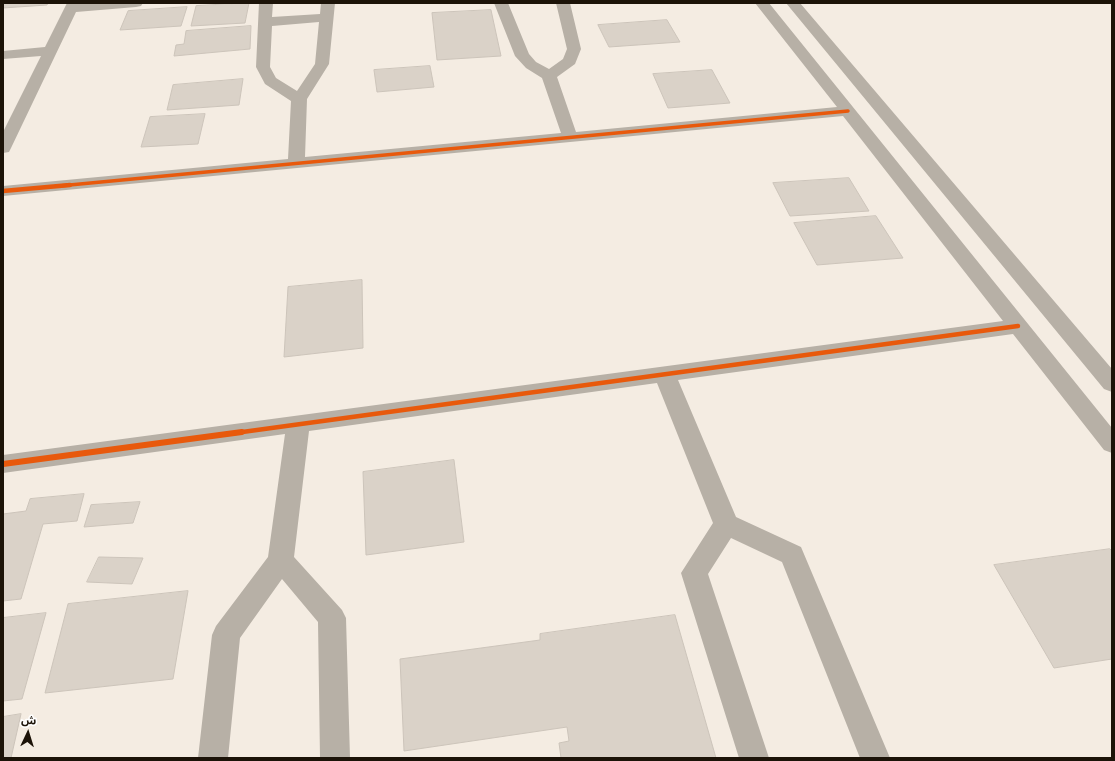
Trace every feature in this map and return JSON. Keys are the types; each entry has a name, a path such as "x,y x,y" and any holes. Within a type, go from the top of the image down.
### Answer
{"street":[{"path":"3,148 73,5 136,3"},
{"path":"266,3 263,67 270,81 299,99"},
{"path":"296,163 299,99 322,64 328,3"},
{"path":"504,3 522,56 531,65 549,76 570,137"},
{"path":"549,76 570,61 574,49 563,3"},
{"path":"762,3 1112,444"},
{"path":"793,3 1112,384"},
{"path":"264,22 326,18"},
{"path":"3,55 51,51"},
{"path":"3,191 848,111"},
{"path":"3,464 1018,326"},
{"path":"665,374 726,524 792,555 875,758"},
{"path":"213,758 226,635 281,560 298,424"},
{"path":"726,524 694,573 754,758"},
{"path":"281,560 332,618 335,758"}],"building":[{"path":"3,3 48,3 47,5 3,8"},
{"path":"249,3 245,23 191,26 196,6"},
{"path":"187,7 181,26 120,30 128,11"},
{"path":"491,10 501,56 437,60 432,13"},
{"path":"667,20 680,42 609,47 598,25"},
{"path":"251,26 250,49 174,56 176,45 184,44 186,31"},
{"path":"430,66 434,87 377,92 374,70"},
{"path":"712,70 730,103 668,108 653,74"},
{"path":"243,79 239,105 167,110 173,85"},
{"path":"205,114 198,144 141,147 150,117"},
{"path":"849,178 869,211 790,216 773,183"},
{"path":"876,216 903,258 817,265 794,223"},
{"path":"362,280 363,348 284,357 288,287"},
{"path":"454,460 464,542 366,555 363,472"},
{"path":"84,494 77,521 43,524 21,599 3,601 3,514 26,511 30,499"},
{"path":"140,502 133,523 84,527 91,505"},
{"path":"1110,549 1112,551 1112,659 1054,668 994,565"},
{"path":"99,557 143,558 132,584 87,582"},
{"path":"188,591 173,679 45,693 68,604"},
{"path":"46,613 22,699 3,701 3,618"},
{"path":"675,615 716,758 561,758 559,743 569,741 567,727 404,751 400,659 540,640 540,634"},
{"path":"21,714 11,758 3,758 3,717"}],"cycle path":[{"path":"3,191 848,111"},
{"path":"3,464 1018,326"}]}
